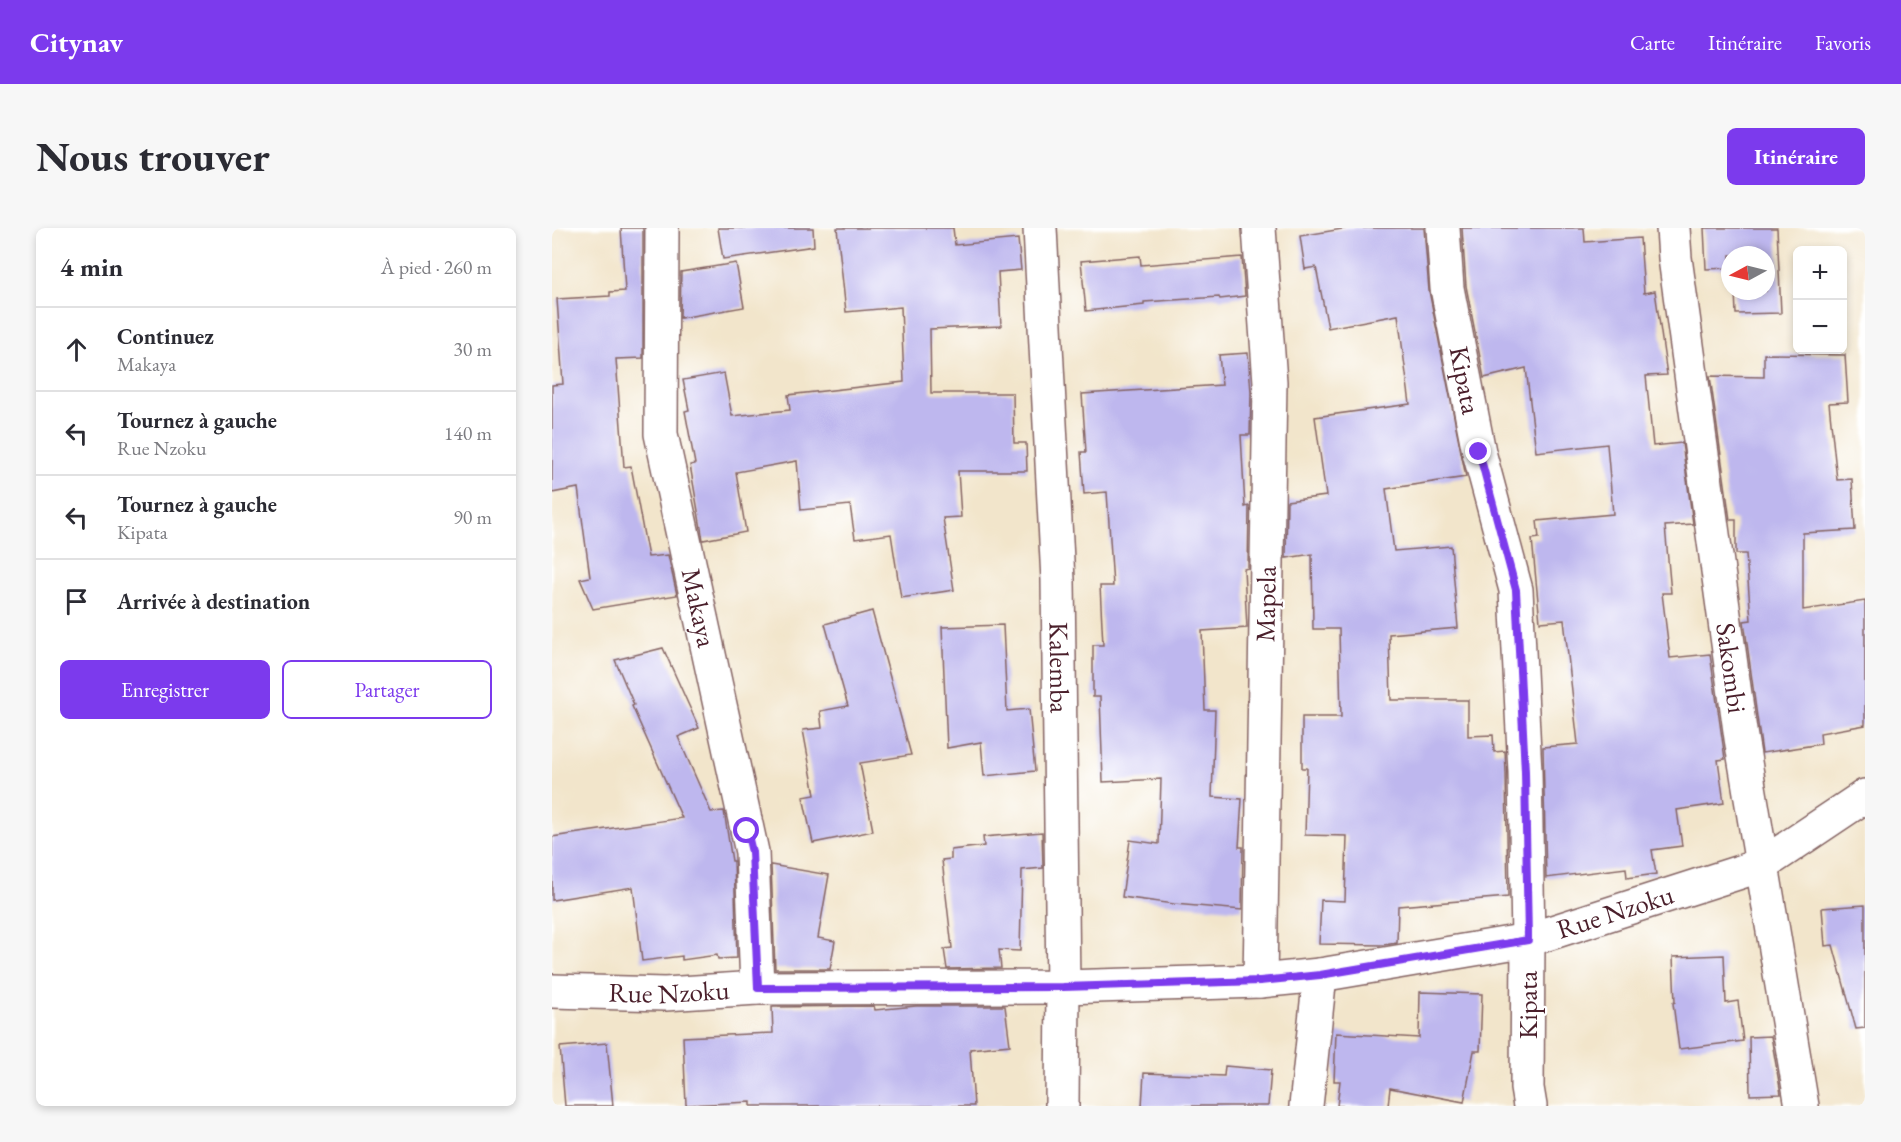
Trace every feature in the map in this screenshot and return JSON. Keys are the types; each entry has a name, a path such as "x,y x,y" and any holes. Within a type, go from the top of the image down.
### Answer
{"street":[{"name":"Makaya","path":"662,228 661,434 752,852 758,988"},
{"name":"Kalemba","path":"1040,228 1058,580 1063,987 1062,1106"},
{"name":"Mapela","path":"1259,228 1270,382 1260,981"},
{"name":"Kipata","path":"1443,228 1447,288 1479,452 1516,590 1525,772 1528,940 1527,1088 1530,1106"},
{"name":"Sakombi","path":"1673,228 1675,258 1741,738 1802,1106"},
{"name":"Rue Nzoku","path":"552,991 665,994 758,988 1063,987 1260,981 1320,975 1528,940 1762,866 1865,796"},
{"path":"1306,1106 1320,975"}],"building":[{"path":"621,228 643,228 643,358 616,359 624,467 631,466 648,557 668,555 677,595 593,609 580,579 590,577 578,488 552,493 552,385 563,384 557,299 610,296 610,292 625,291"},
{"path":"718,228 813,228 814,246 723,259"},
{"path":"837,228 953,228 955,245 1018,239 1021,270 998,272 1001,326 930,329 931,393 1013,393 1014,443 1026,443 1027,471 958,471 961,517 943,518 954,590 901,598 891,534 855,539 850,505 801,510 797,461 736,472 746,532 703,540 690,465 695,464 685,411 689,410 683,380 724,373 732,416 790,410 788,395 904,382 901,307 846,312"},
{"path":"1348,228 1424,228 1429,291 1466,477 1386,489 1394,551 1451,546 1458,628 1389,634 1391,700 1468,700 1468,736 1493,735 1494,752 1505,751 1508,897 1398,906 1397,943 1383,945 1319,944 1321,900 1345,901 1347,836 1305,835 1307,768 1302,768 1302,717 1341,717 1339,629 1313,629 1312,554 1286,558 1287,501 1326,496 1315,417 1410,404 1398,315 1328,328 1316,267 1305,269 1300,236"},
{"path":"1462,228 1584,228 1585,242 1640,238 1644,293 1655,291 1667,375 1646,376 1653,446 1682,443 1693,524 1665,526 1671,593 1662,593 1670,658 1710,654 1725,759 1718,760 1724,803 1677,810 1682,846 1652,850 1656,874 1627,878 1626,868 1546,878 1543,747 1578,744 1564,620 1540,622 1532,539 1539,538 1537,521 1613,514 1607,444 1536,452 1526,368 1484,378 1466,286"},
{"path":"1704,228 1777,228 1781,313 1736,314 1735,300 1775,300 1775,246 1721,246 1721,268 1706,269"},
{"path":"1140,256 1141,265 1242,257 1245,296 1144,302 1144,305 1086,311 1081,261"},
{"path":"736,263 744,307 680,318 681,272"},
{"path":"1248,353 1251,392 1250,435 1241,435 1245,507 1249,506 1248,568 1244,569 1247,628 1202,631 1205,710 1215,710 1212,797 1242,799 1239,847 1243,847 1242,910 1122,897 1130,840 1159,844 1161,779 1103,782 1100,697 1093,697 1093,645 1103,645 1100,586 1113,586 1107,492 1084,494 1081,452 1086,452 1082,394 1222,385 1219,355"},
{"path":"1764,354 1845,355 1848,402 1829,403 1837,480 1852,479 1855,530 1803,533 1803,610 1865,601 1865,725 1820,733 1821,744 1762,753 1744,621 1751,620 1746,554 1736,554 1736,520 1730,520 1710,376 1764,377"},
{"path":"872,611 911,755 860,763 873,831 813,843 803,797 815,795 803,730 822,728 820,711 848,706 825,624"},
{"path":"1003,625 1007,711 1029,709 1035,771 984,776 981,742 947,748 942,627"},
{"path":"663,648 699,728 678,737 711,812 724,811 732,861 734,861 737,958 718,959 717,955 682,960 682,956 642,961 633,887 552,900 552,837 682,818 632,706 634,705 615,660"},
{"path":"1042,832 1043,868 1022,870 1020,951 999,950 1001,968 947,969 944,949 952,948 942,860 951,859 951,850 984,846 983,837"},
{"path":"771,865 829,875 818,938 835,941 830,969 775,969"},
{"path":"1865,905 1865,1028 1856,1029 1833,945 1825,946 1822,908"},
{"path":"1724,955 1726,1003 1738,1001 1743,1041 1679,1049 1673,1003 1675,1002 1673,957"},
{"path":"1420,992 1482,994 1480,1051 1474,1051 1464,1102 1390,1088 1388,1106 1337,1106 1340,1081 1334,1081 1336,1033 1419,1038"},
{"path":"874,1006 875,1010 916,1006 1005,1006 1010,1045 970,1049 974,1106 751,1106 751,1102 686,1105 683,1037 773,1033 772,1007"},
{"path":"1771,1036 1781,1094 1750,1095 1749,1037"},
{"path":"607,1043 613,1106 565,1106 560,1047"},
{"path":"1225,1066 1271,1070 1268,1106 1142,1106 1144,1073 1224,1076"}],"route":[{"path":"747,831 752,852 758,988 1063,987 1260,981 1320,975 1528,940 1525,772 1516,590 1479,452"}]}
